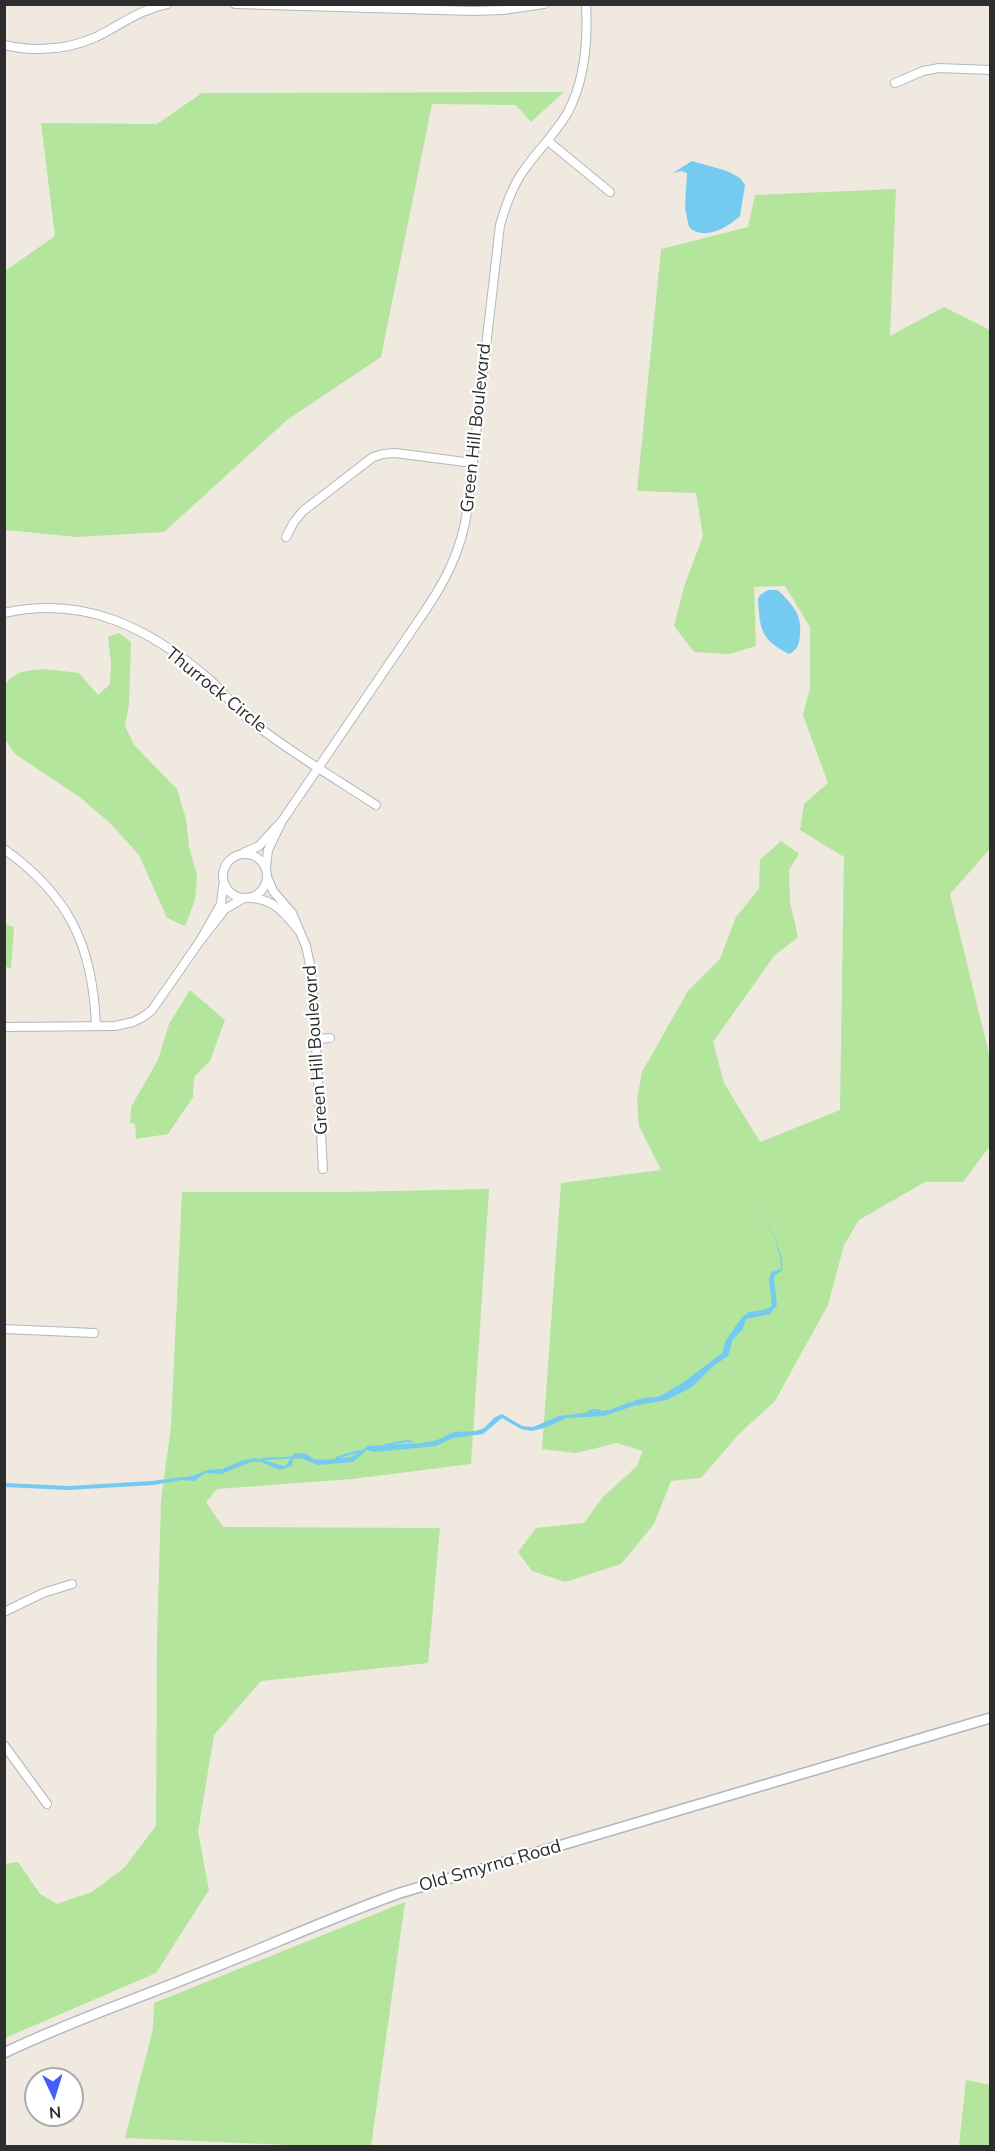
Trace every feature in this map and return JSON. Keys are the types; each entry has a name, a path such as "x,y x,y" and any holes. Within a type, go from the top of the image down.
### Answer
{"street":[{"path":"4,45 30,50 72,45 95,37 132,16 167,4"},
{"path":"235,4 473,11 503,10 544,4"},
{"name":"Green Hill Boulevard","path":"323,1169 310,962 292,913 271,888 267,873 268,850 282,821 423,614 449,572 464,533 500,225 517,180 568,113 580,84 585,45 586,4"},
{"path":"895,83 923,71 939,68 990,70"},
{"path":"548,141 610,192"},
{"path":"286,537 294,522 303,512 373,457 383,453 473,463"},
{"name":"Thurrock Circle","path":"4,613 34,607 68,608 110,617 134,627 199,671 245,716 376,805"},
{"name":"Green Hill Boulevard","path":"238,854 259,846 282,821"},
{"path":"4,849 28,867 46,885 63,906 75,927 91,974 96,1026"},
{"path":"4,1027 120,1025 147,1014 225,909 263,889 267,873 263,863 257,857 238,854 226,864 223,871 224,893 221,902 200,941"},
{"path":"223,881 230,892 247,898"},
{"name":"Green Hill Boulevard","path":"247,898 264,899 277,906 300,932"},
{"path":"316,1039 330,1038"},
{"path":"4,1329 94,1333"},
{"path":"4,1611 37,1595 72,1584"},
{"name":"Old Smyrna Road","path":"4,2053 47,2032 202,1972 323,1921 400,1893 990,1718"},
{"path":"4,1745 48,1804"}],"green space":[{"path":"564,92 531,122 516,105 432,104 381,357 287,420 164,532 77,537 5,530 5,271 55,236 41,123 157,124 202,93"},
{"path":"896,189 890,336 944,307 990,330 990,849 950,894 990,1058 990,1146 963,1182 925,1182 859,1220 844,1245 828,1305 775,1401 738,1435 701,1478 671,1481 654,1524 621,1564 565,1582 532,1571 518,1552 536,1528 584,1523 603,1497 637,1466 643,1451 617,1443 576,1453 542,1449 561,1183 661,1170 639,1126 637,1100 642,1072 688,991 720,959 736,917 759,889 760,860 781,841 799,854 789,870 790,902 798,937 774,956 713,1042 724,1083 760,1142 840,1110 844,857 800,830 804,804 828,783 803,715 810,688 810,627 785,586 754,587 756,646 730,654 694,652 674,626 684,587 703,536 696,493 637,491 661,249 748,227 755,195"},
{"path":"119,633 131,642 129,704 125,726 134,745 177,789 186,819 189,847 197,875 195,900 185,926 167,918 139,855 111,824 81,798 15,754 5,739 4,688 9,680 17,674 37,670 79,673 98,695 110,684 111,663 108,637"},
{"path":"5,924 14,927 11,969 5,966"},
{"path":"190,990 225,1020 210,1061 194,1077 193,1097 168,1134 136,1139 135,1124 130,1123 131,1107 158,1060 169,1024"},
{"path":"489,1189 471,1464 352,1479 217,1489 206,1502 223,1527 440,1528 428,1663 261,1681 214,1735 198,1832 209,1890 156,1973 5,2038 5,1864 18,1862 40,1894 57,1904 92,1892 124,1868 156,1826 157,1640 161,1501 171,1426 182,1192"},
{"path":"405,1902 371,2146 312,2146 125,2138 153,2029 154,2003"},
{"path":"966,2080 990,2085 990,2146 959,2146"}],"water":[{"path":"692,161 727,171 740,178 745,185 740,216 729,225 708,233 701,233 689,227 685,208 687,173 681,171 673,173"},
{"path":"768,590 777,590 781,593 793,607 800,622 799,641 796,648 789,654 779,649 767,638 761,626 758,599"},
{"path":"772,1232 781,1254 782,1263 782,1271 775,1275 774,1279 777,1305 770,1314 746,1319 743,1329 733,1339 728,1356 711,1368 692,1387 667,1400 633,1406 604,1416 567,1418 532,1431 521,1429 502,1418 483,1434 453,1438 436,1446 376,1452 367,1450 353,1462 318,1465 296,1456 293,1457 292,1466 280,1470 261,1462 251,1462 221,1474 205,1473 194,1481 182,1480 154,1485 68,1490 5,1487 5,1483 68,1486 151,1481 192,1476 256,1458 284,1466 294,1453 306,1454 321,1460 351,1457 368,1446 423,1443 437,1440 454,1432 476,1431 484,1428 495,1417 502,1414 522,1426 533,1427 559,1416 610,1410 627,1403 660,1396 684,1382 722,1353 726,1340 742,1317 749,1312 764,1310 772,1306 769,1278 772,1272 781,1269 781,1260"}],"waterway":[{"path":"636,1401 651,1398"},
{"path":"588,1412 600,1411"},
{"path":"385,1445 412,1442"},
{"path":"336,1458 359,1451"},
{"path":"262,1459 304,1457"}]}
